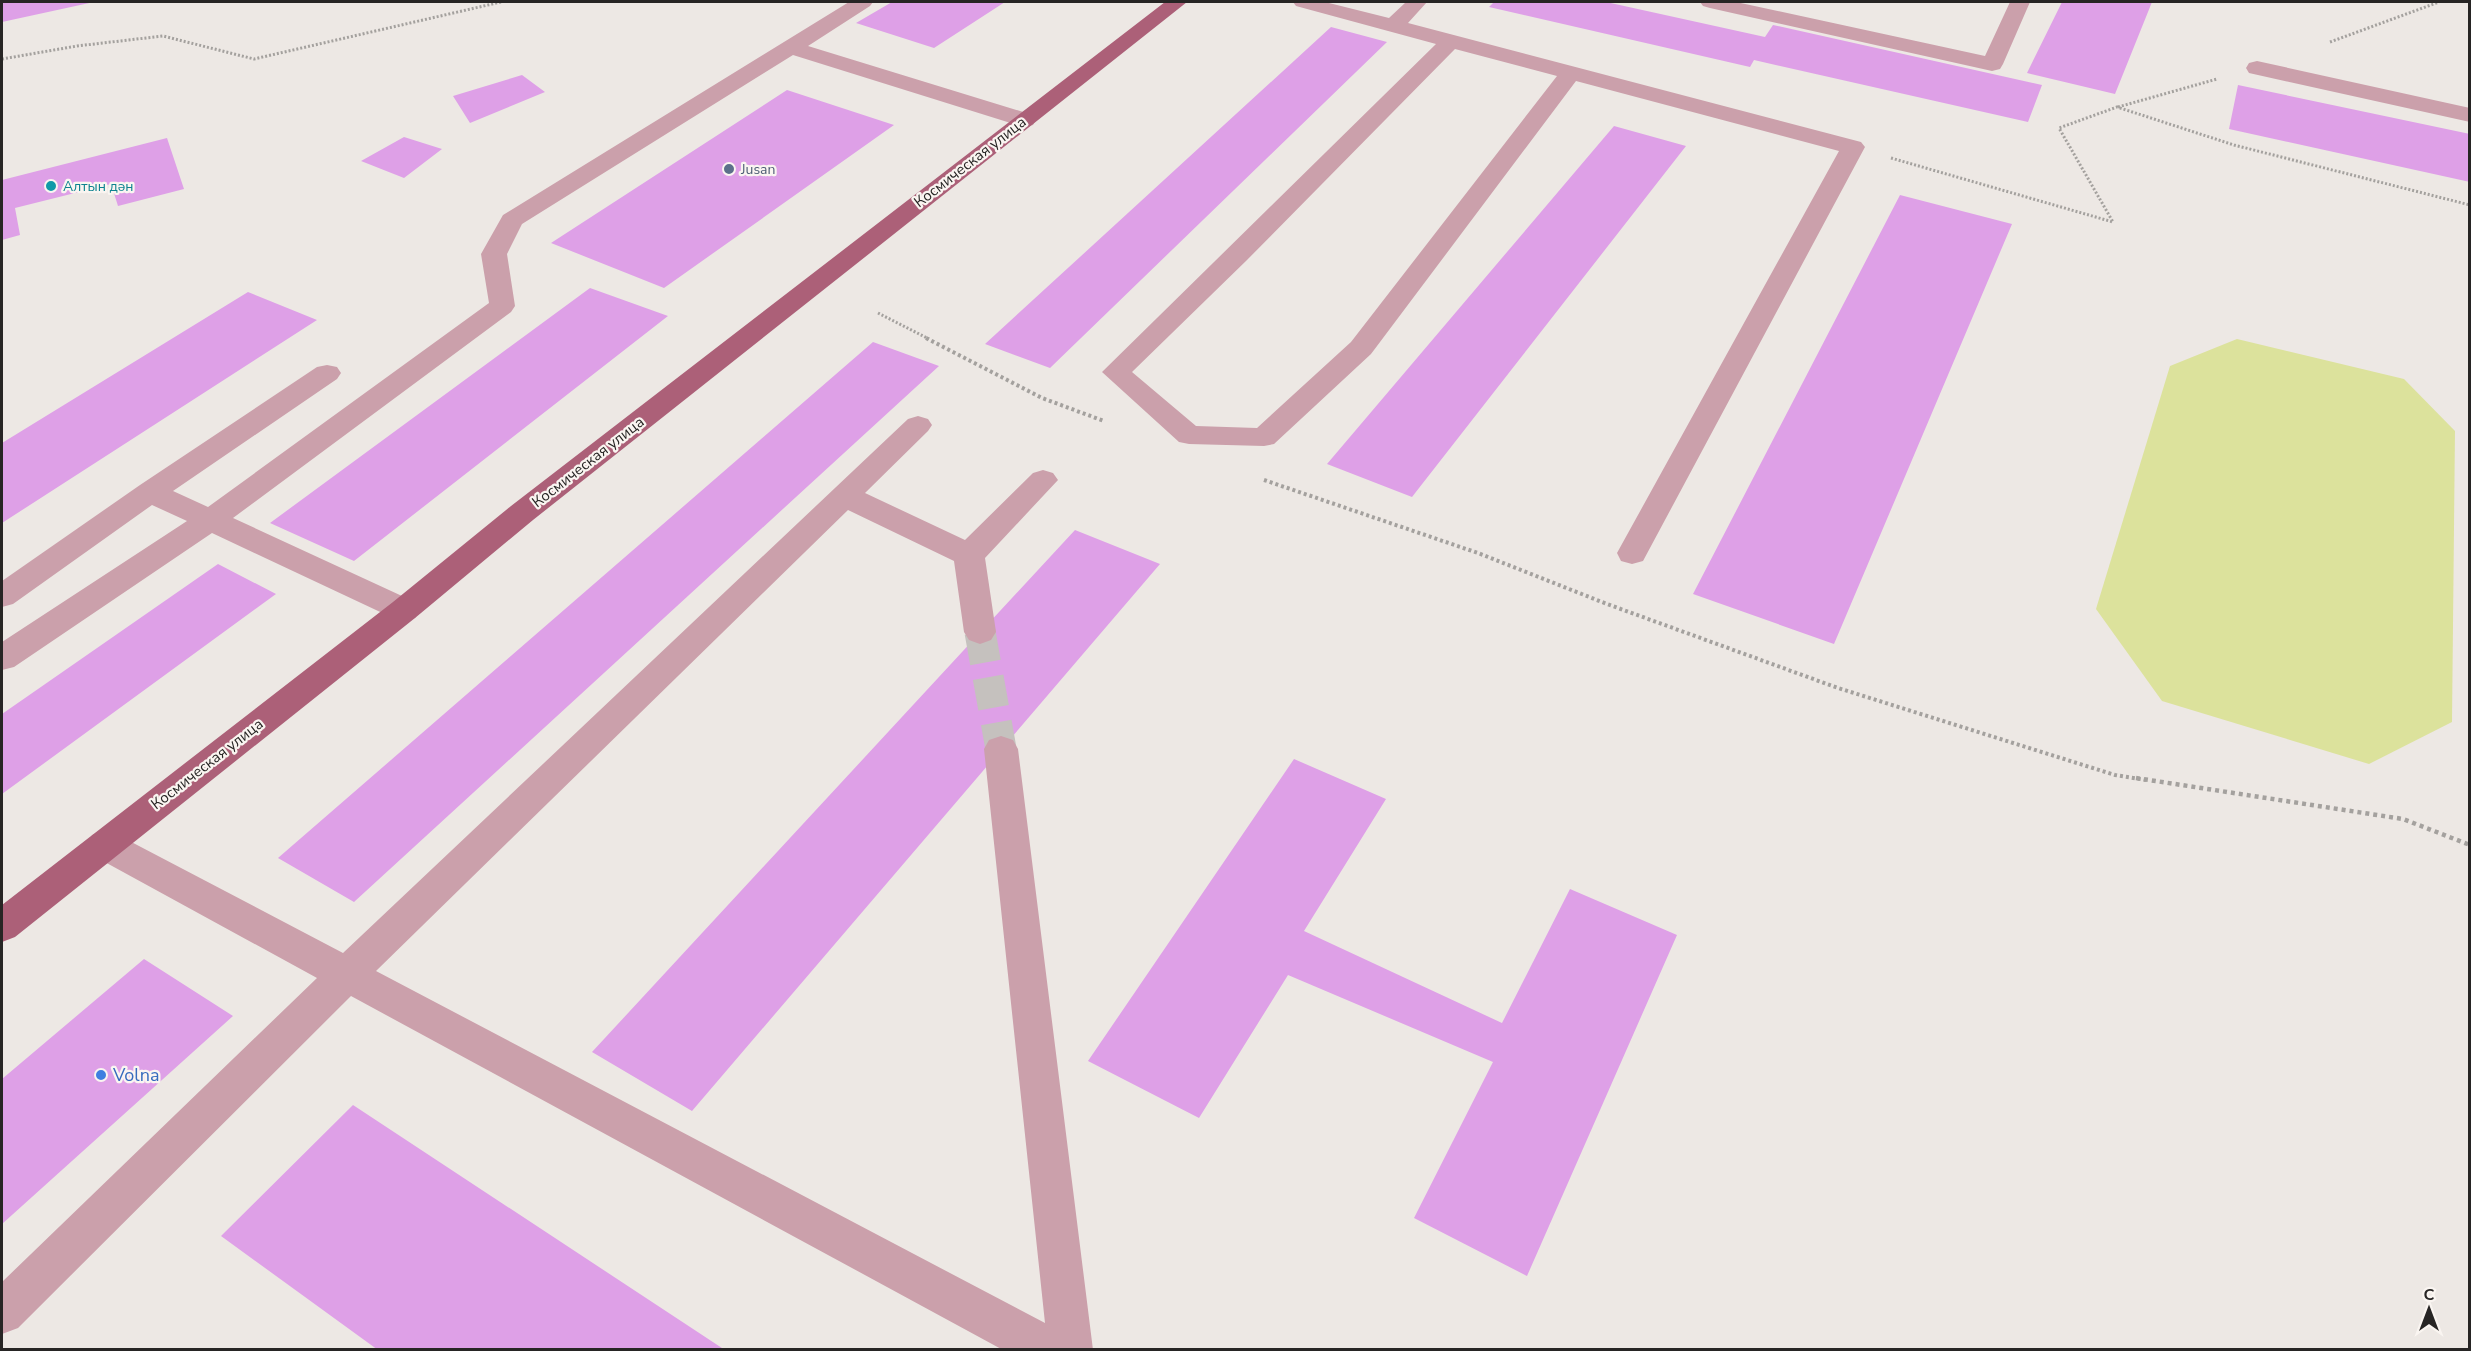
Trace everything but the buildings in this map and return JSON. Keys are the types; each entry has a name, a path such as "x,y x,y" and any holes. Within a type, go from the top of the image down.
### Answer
{"main road":[{"name":"Космическая улица","path":"2,926 404,610 532,506 1177,2"}],"lane":[{"path":"2,658 210,520 502,306 494,254 512,220 863,2"},
{"path":"1304,2 1852,147 1632,553"},
{"path":"1394,26 1417,2"},
{"path":"1710,2 1992,64 2020,2"},
{"path":"1451,41 1238,255 1116,372 1189,435 1264,436 1361,348 1571,73"},
{"path":"790,47 1025,120"},
{"path":"2257,68 2469,115"},
{"path":"2,596 150,492 327,373"},
{"path":"2,1312 346,974 918,425"},
{"path":"969,555 1043,480"},
{"path":"150,492 404,610"},
{"path":"845,496 969,555"},
{"path":"969,555 980,632"},
{"path":"1001,749 1070,1350"},
{"path":"105,845 1049,1350"}],"path":[{"path":"2,59 77,46 163,36 254,59 501,2"},
{"path":"1852,147 2113,222 2059,128 2117,107 2234,145 2469,205"},
{"path":"878,313 1042,398 1107,422"},
{"path":"1260,478 1478,553 1607,604 1838,688 2104,771 2403,819 2469,845"}],"green space":[{"path":"2237,339 2404,379 2455,431 2452,722 2369,764 2162,701 2096,609 2170,366"}],"tunnel":[{"path":"980,632 1001,749"}],"place":[{"name":"Jusan","path":"729,169"},
{"name":"Алтын дән","path":"51,186"},
{"name":"Volna","path":"101,1075"}]}
